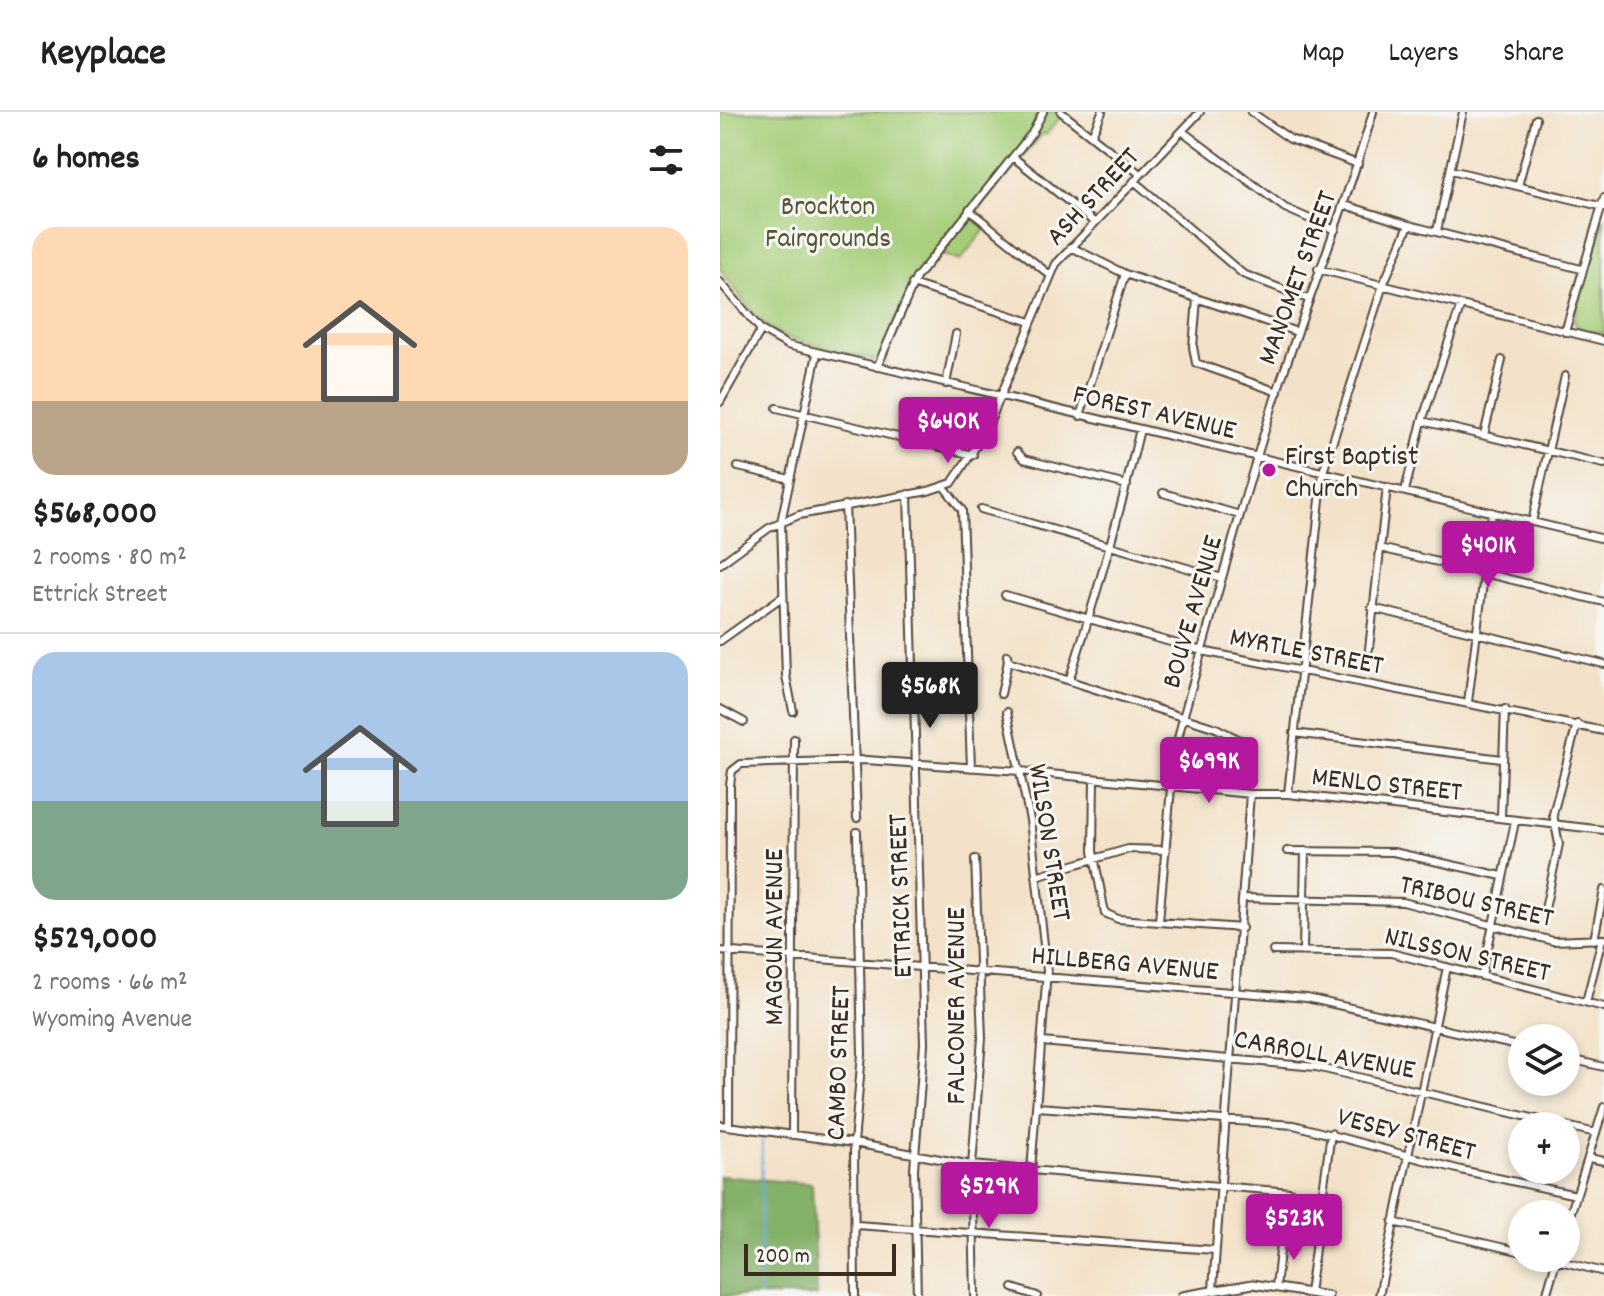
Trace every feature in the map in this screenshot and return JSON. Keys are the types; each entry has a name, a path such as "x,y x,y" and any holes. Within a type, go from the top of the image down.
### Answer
{"main road":[{"path":"1182,1296 1245,1284 1276,1292 1328,1296"}],"street":[{"path":"877,367 912,284 1013,157 1043,112"},
{"path":"1061,112 1140,174"},
{"path":"1092,135 1102,112"},
{"name":"ASH STREET","path":"945,488 957,478 973,455 1001,396 1050,275 1094,222 1200,112"},
{"path":"1251,112 1290,139 1358,164"},
{"name":"MANOMET STREET","path":"1257,457 1318,269 1345,205 1373,112"},
{"path":"1437,231 1463,112"},
{"path":"1518,186 1536,119"},
{"path":"1182,131 1285,208 1335,230"},
{"path":"1013,157 1094,222"},
{"path":"1451,170 1603,207"},
{"path":"1134,181 1243,274 1308,299"},
{"path":"1565,332 1604,198"},
{"path":"1345,205 1409,225 1581,269"},
{"path":"969,210 1050,275"},
{"path":"1288,794 1323,472 1383,285 1409,225"},
{"path":"1071,247 1125,274 1297,332"},
{"path":"1318,269 1604,341"},
{"path":"1080,416 1125,274"},
{"name":"FOREST AVENUE","path":"720,282 761,330 787,345 817,354 1604,539"},
{"path":"912,284 1031,322"},
{"path":"1197,299 1193,347 1196,363 1278,392"},
{"path":"1405,491 1422,421 1461,305"},
{"path":"720,402 761,330"},
{"path":"946,384 956,334"},
{"path":"793,711 786,676 781,522 817,354"},
{"path":"1484,435 1502,360"},
{"path":"1532,522 1565,376"},
{"path":"777,408 804,417 973,455"},
{"path":"1422,421 1604,464"},
{"path":"1069,681 1127,485 1140,429"},
{"path":"1017,452 1024,459 1127,485"},
{"name":"BOUVE AVENUE","path":"1159,921 1174,755 1257,457"},
{"path":"738,467 790,479"},
{"path":"1369,649 1387,487"},
{"path":"720,564 781,522 845,505 945,488 962,510 971,768"},
{"path":"1163,493 1240,515"},
{"name":"ETTRICK STREET","path":"908,494 924,1044 915,1153 917,1296"},
{"path":"845,505 857,818"},
{"path":"981,509 1222,578"},
{"path":"1468,702 1492,512"},
{"path":"1380,548 1604,602"},
{"name":"MYRTLE STREET","path":"1005,595 1202,651 1604,731"},
{"path":"720,641 782,597"},
{"path":"1372,608 1604,664"},
{"path":"1001,694 1008,658 1242,741"},
{"path":"720,709 744,722"},
{"path":"1501,816 1505,709"},
{"name":"WILSON STREET","path":"1007,712 1020,771 1036,876 1047,977 1031,1170"},
{"path":"1545,909 1559,844 1553,814 1577,724"},
{"path":"1294,733 1502,759"},
{"name":"MAGOUN AVENUE","path":"792,1135 796,958 794,739"},
{"name":"MENLO STREET","path":"731,952 730,785 735,767 757,762 855,760 1020,771 1250,794 1288,794 1501,816 1515,822 1556,827 1604,830"},
{"path":"1094,779 1094,860 1105,913 1118,919 1242,928"},
{"path":"1213,1289 1250,794"},
{"path":"1482,976 1515,822"},
{"name":"CAMBO STREET","path":"855,1296 854,1143 862,1054 857,832"},
{"path":"1036,876 1128,849 1166,850"},
{"path":"1287,851 1393,852 1502,876"},
{"path":"1303,951 1305,851"},
{"name":"FALCONER AVENUE","path":"975,859 981,1047 972,1165 975,1296"},
{"path":"1586,1002 1600,939 1604,890"},
{"name":"TRIBOU STREET","path":"1244,898 1403,902 1553,941 1600,939"},
{"name":"HILLBERG AVENUE","path":"720,951 1307,998 1508,1044"},
{"name":"NILSSON STREET","path":"1273,951 1391,953 1604,1007"},
{"path":"729,1126 731,952"},
{"path":"1379,1296 1447,967"},
{"name":"CARROLL AVENUE","path":"1042,1042 1316,1067 1596,1133"},
{"path":"1580,1061 1604,1067"},
{"name":"VESEY STREET","path":"1037,1107 1294,1125 1408,1156 1576,1195"},
{"path":"1574,1200 1604,1107"},
{"path":"720,1125 854,1143 972,1165 1290,1192"},
{"path":"1309,1293 1331,1133"},
{"path":"1589,1158 1604,1161"},
{"path":"1393,1222 1508,1249"},
{"path":"856,1225 1215,1250"},
{"path":"1276,1292 1282,1234"},
{"path":"1580,1266 1604,1272"},
{"path":"1546,1296 1551,1272"},
{"path":"1013,1288 1037,1296"}],"green space":[{"name":"Brockton Fairgrounds","path":"720,112 1056,112 1061,116 972,217 986,228 960,261 941,254 912,289 904,315 897,314 886,363 781,336 756,317 720,269"},
{"path":"1604,217 1604,334 1579,329 1573,319"},
{"path":"720,1176 812,1184 817,1296 720,1296"}],"waterway":[{"path":"760,1296 762,1138"}],"place":[{"name":"First Baptist Church","path":"1269,470"}]}
